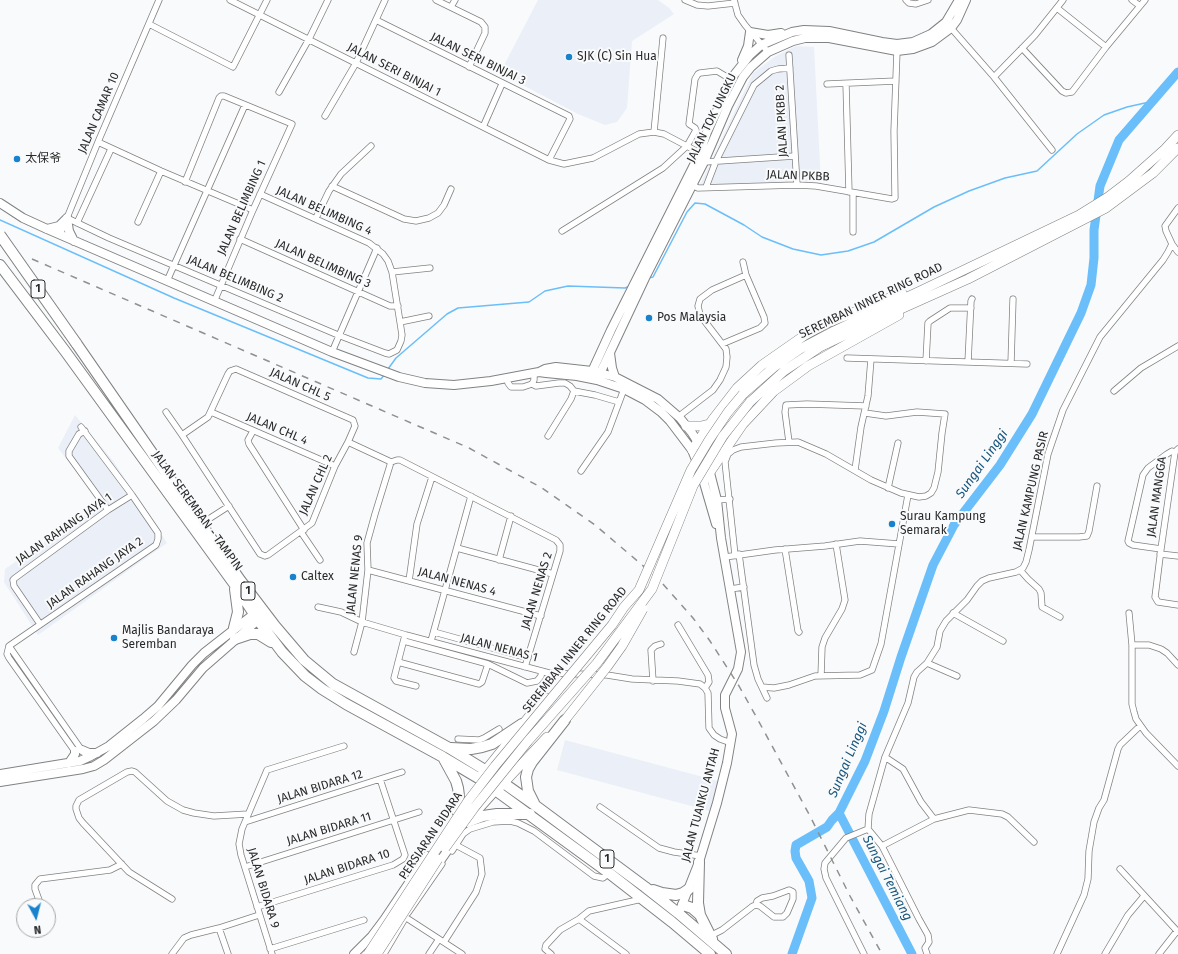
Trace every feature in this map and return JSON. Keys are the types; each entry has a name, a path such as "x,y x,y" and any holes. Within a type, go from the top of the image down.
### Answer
{"highway":[{"name":"JALAN SEREMBAN - TAMPIN","path":"0,235 240,580 275,626 304,660 333,684 386,710 449,748 482,774"},
{"name":"JALAN SEREMBAN - TAMPIN","path":"0,265 235,585 282,652 305,676 346,704 443,757 482,774"},
{"path":"234,628 238,612 235,585"},
{"path":"235,639 250,634 258,634 268,639 282,652"},
{"path":"467,822 483,816 533,810 526,777 528,769 565,720"},
{"path":"449,748 471,749 492,744 522,724"},
{"path":"443,757 458,788 459,796 457,811"},
{"name":"1","path":"482,774 645,887 680,909 713,950"},
{"name":"1","path":"533,810 609,873 672,922 713,950 726,954"},
{"path":"700,859 698,903 700,915 710,936 713,950"},
{"path":"645,887 662,893 676,895 689,889"},
{"path":"680,909 692,908 700,915"}],"main road":[{"name":"JALAN TOK UNGKU","path":"642,276 700,153 707,132 732,80 740,66 761,45 792,32 817,30 897,44 914,42 931,34 946,22 959,0"},
{"name":"JALAN TOK UNGKU","path":"642,276 695,186 728,106 743,77 751,67 768,52 793,41 817,37 897,51 913,50 924,46 951,28 957,20 966,0"},
{"path":"740,66 740,62 748,46 750,32 768,35 792,32"},
{"name":"SEREMBAN INNER RING ROAD","path":"525,739 596,663 652,589 693,486 723,436 750,402 784,371 820,348 872,322 968,279 1081,218 1148,165 1178,135"},
{"name":"SEREMBAN INNER RING ROAD","path":"525,739 560,688 639,590 691,470 728,412 744,394 774,367 800,349 834,330 968,268 1106,208 1153,173 1178,148"},
{"name":"JALAN TUANKU ANTAH","path":"0,203 23,218 60,235 214,302 378,370 412,381 438,385 469,384 537,372 545,368 556,367 594,376 624,389 645,400 670,421 692,450 704,481 721,538 741,652 738,669 724,694 725,708 732,734 717,803 689,889 672,922"},
{"path":"47,229 59,226 67,218"},
{"path":"67,218 69,231 74,241"},
{"path":"692,450 709,424 737,388 762,365 805,335 827,323 968,268"},
{"path":"594,376 610,353 642,276"},
{"path":"704,481 743,424 774,391 808,366 968,279"},
{"path":"594,376 638,286"},
{"path":"610,353 615,377"},
{"name":"JALAN TUANKU ANTAH","path":"594,376 615,377 658,399 686,426 706,456 717,500 721,538"},
{"path":"686,426 701,426 709,424"},
{"path":"709,424 710,432 715,438 723,441 735,435"},
{"path":"500,787 524,760 565,720 607,667 622,646 639,617 652,589"},
{"path":"0,774 83,760 109,746 144,719 165,698 192,665 204,653 234,628 256,617"},
{"path":"0,782 87,768 104,760 154,722 176,700 203,668 235,639 256,617"},
{"path":"482,774 536,708 560,688"},
{"name":"PERSIARAN BIDARA","path":"382,954 447,845 525,739"},
{"name":"PERSIARAN BIDARA","path":"368,954 468,801 495,766 525,739"},
{"path":"503,748 503,753 509,761 514,763 524,760"},
{"path":"69,763 78,751 97,753"},
{"name":"PERSIARAN BIDARA","path":"354,954 372,936 384,920 482,774"},
{"name":"PERSIARAN BIDARA","path":"382,954 467,822 500,787"},
{"path":"468,795 472,793 482,794 485,796 486,802"}],"street":[{"name":"JALAN CAMAR 10","path":"60,235 159,0"},
{"name":"JALAN SERI BINJAI 1","path":"230,0 549,160 564,164 593,158 639,134 654,132"},
{"path":"149,24 233,67 267,0"},
{"path":"279,92 309,40 328,0"},
{"path":"325,116 356,63 385,0"},
{"path":"436,0 481,22 485,27 485,33 469,67"},
{"path":"451,8 455,0"},
{"path":"685,0 697,5 708,6 734,2 738,15 750,32 768,52"},
{"path":"906,0 909,3 916,4 928,0"},
{"path":"994,77 1022,48 1063,0"},
{"path":"1132,0 1140,6"},
{"path":"1022,48 1062,91 1069,93 1075,89 1106,47 1145,0"},
{"path":"1057,8 1106,47"},
{"name":"JALAN SERI BINJAI 3","path":"376,20 570,117 549,160"},
{"path":"951,28 994,77 1052,150"},
{"path":"663,38 659,94 654,132 664,134 700,153"},
{"path":"827,84 896,81 897,51"},
{"name":"JALAN PKBB 2","path":"789,55 797,185"},
{"path":"706,187 716,161 754,85 771,71 790,68"},
{"path":"562,231 663,168 687,146 696,130 689,124 696,76 700,73 720,71 732,80"},
{"name":"JALAN PKBB","path":"695,186 797,185 832,188 892,199 895,198 894,131 896,81"},
{"path":"482,127 502,84"},
{"path":"846,84 853,232"},
{"path":"167,281 245,105 224,96 219,98 185,182"},
{"name":"JALAN BELIMBING 1","path":"214,302 240,239 292,124 245,105"},
{"path":"98,142 185,182 253,210"},
{"path":"316,218 329,191 341,174 371,146"},
{"path":"78,223 111,149"},
{"path":"704,162 795,156"},
{"path":"138,222 161,171"},
{"path":"332,186 404,219 416,221 429,218 438,213 444,205 451,189"},
{"name":"JALAN BELIMBING 4","path":"260,194 370,243 377,248 388,261 392,272 402,335 399,347 393,353 385,353"},
{"path":"1178,208 1165,226 1172,244 1178,252"},
{"name":"JALAN BELIMBING 2","path":"67,218 109,238 221,286 385,353"},
{"name":"JALAN BELIMBING 3","path":"240,239 390,306 398,306"},
{"name":"JALAN KAMPUNG PASIR","path":"868,829 869,814 885,757 908,703 914,677 917,672 927,664 936,647 940,631 953,613 967,600 982,581 988,578 1020,570 1026,562 1048,454 1063,410 1100,337 1163,260 1172,244"},
{"path":"332,352 338,335 377,248"},
{"path":"722,344 760,328 765,323 764,316 746,275 743,262"},
{"path":"392,272 430,268"},
{"path":"678,417 712,390 720,380 726,367 726,349 700,315 698,306 700,299 712,290 746,275"},
{"path":"968,362 972,299"},
{"path":"1011,363 1013,299"},
{"path":"926,361 928,324 930,321 950,308 971,308"},
{"path":"400,322 429,316"},
{"path":"1114,391 1141,368 1178,346"},
{"path":"846,358 1027,364"},
{"path":"854,470 870,383 871,359"},
{"name":"JALAN CHL 5","path":"211,412 228,374 233,370 240,370 292,395 353,420 355,426"},
{"path":"532,384 537,372"},
{"path":"507,377 509,385 514,387 523,387 532,384 536,386 565,383 574,391 620,402"},
{"path":"581,471 608,432 624,389"},
{"path":"548,436 571,399 574,391"},
{"path":"789,442 785,412 786,405 807,404 866,406"},
{"path":"166,412 229,506 202,524"},
{"path":"182,435 206,420 211,412"},
{"name":"JALAN CHL 4","path":"211,412 335,466"},
{"path":"767,698 754,665 744,587 737,555 725,462 728,454 741,447 798,442 826,454 888,488 919,497 926,496 931,493 934,488 938,472 945,414 917,412 886,416 865,413"},
{"name":"JALAN CHL 2","path":"229,506 260,554 268,556 312,523 335,466 355,426"},
{"name":"JALAN RAHANG JAYA 2","path":"78,751 9,658 9,646 156,545 158,539 158,533 83,429 69,451 69,456 108,510"},
{"path":"253,430 248,440 249,444 320,560"},
{"path":"348,442 391,462 394,460 400,460 511,516 499,560"},
{"path":"888,488 898,443"},
{"path":"1176,451 1167,454 1148,468 1144,476 1128,539 1129,543 1133,545 1160,552 1155,598 1158,602 1178,605"},
{"name":"JALAN MANGGA","path":"1176,451 1160,552 1178,556"},
{"name":"JALAN NENAS 9","path":"354,652 362,622 368,570 368,543 391,462"},
{"path":"408,581 417,524 432,477"},
{"path":"1032,537 1079,538 1087,536 1097,486"},
{"name":"JALAN RAHANG JAYA 1","path":"40,624 14,586 13,580 108,510 132,495"},
{"path":"762,687 774,688 789,685 815,676 860,676 872,670 881,644 908,495"},
{"path":"431,641 471,496"},
{"path":"717,500 730,498"},
{"name":"JALAN NENAS 2","path":"511,516 556,540 560,545 560,551 526,667"},
{"path":"725,557 786,549 820,547 860,541 899,544"},
{"path":"821,676 822,647 825,638 845,600 836,544"},
{"path":"457,548 553,574"},
{"path":"786,549 799,632"},
{"name":"JALAN NENAS 4","path":"368,570 541,616"},
{"path":"1020,570 1039,589 1042,607 1060,617"},
{"path":"730,588 744,587"},
{"name":"JALAN NENAS 1","path":"318,607 341,612 362,622 406,635 550,673 607,675 653,681 693,682 700,684 705,688"},
{"path":"953,613 1003,640"},
{"path":"1129,613 1132,645 1132,704 1136,720 1178,766"},
{"path":"678,625 708,675 709,682 705,688 709,699 709,728 714,735 731,743"},
{"path":"434,632 528,658"},
{"path":"406,635 394,678 396,681 416,686"},
{"path":"404,641 488,664 526,682 537,681 541,676 542,671"},
{"path":"653,681 651,650 655,646 661,644"},
{"path":"1132,645 1149,645 1161,649 1178,665"},
{"path":"496,668 499,660"},
{"path":"398,662 479,684 482,682 488,664"},
{"path":"927,664 957,676"},
{"path":"1057,954 1084,895 1088,879 1089,851 1094,822 1099,808 1104,800 1118,749 1140,726"},
{"path":"458,739 479,740 499,729"},
{"name":"JALAN BIDARA 9","path":"271,951 244,867 239,844 245,822 267,770 344,746"},
{"path":"78,751 87,768"},
{"path":"885,757 903,769 921,802 934,819"},
{"path":"172,899 133,875 122,864 79,818 76,806 79,800 127,772 132,771 167,801 183,810 214,816 248,814"},
{"name":"JALAN BIDARA 12","path":"245,822 402,772"},
{"path":"380,779 393,821"},
{"path":"600,807 659,848 700,859"},
{"path":"882,846 934,819 969,810 1002,814 1008,817 1034,842"},
{"name":"JALAN BIDARA 11","path":"244,867 420,812"},
{"name":"JALAN BIDARA 10","path":"257,907 398,862 405,855 393,821"},
{"path":"382,954 454,844 463,834 477,826 493,822 510,821 518,823 534,831 594,876 603,878 609,873"},
{"path":"864,954 826,878 824,869 825,863 846,838 868,829 882,846 928,935 929,942 925,948 927,954"},
{"path":"429,954 476,892 482,874 480,858 454,844"},
{"path":"38,898 35,885 40,879 110,870 122,864"},
{"path":"1120,869 1178,932 1159,954"},
{"path":"710,936 722,930 750,907 756,905 760,906 774,916 783,917 787,913 793,899 793,892 789,890 773,896 762,898 757,901 756,905"},
{"path":"1105,954 1125,920 1144,896"},
{"path":"551,954 545,949 546,945 560,930 579,919 589,911 642,899"},
{"path":"172,954 184,938 259,915"},
{"path":"406,917 462,954"},
{"path":"579,919 626,954"},
{"path":"271,951 364,920"},
{"path":"219,928 228,954"}],"shaded area":[{"name":"SJK (C) Sin Hua","path":"538,0 658,0 669,8 674,14 632,41 627,108 617,122 605,125 578,114 500,73"},
{"path":"796,46 814,47 821,184 699,187 753,73 776,56"},
{"path":"75,415 114,462 167,543 38,635 4,582 5,569 101,504 58,448"},
{"path":"565,740 718,781 710,811 557,770"}],"waterway":[{"name":"Sungai Linggi","path":"792,954 812,898 809,881 796,858 796,845 827,827 839,813 865,761 884,711 933,565 954,525 1000,465 1032,414 1081,313 1091,285 1094,258 1094,230 1100,186 1119,140 1178,72"},
{"path":"648,278 653,277 687,212 695,203 705,204 744,225 762,237 793,249 821,255 848,251 874,242 934,207 969,191 1005,178 1037,171 1077,134 1104,115 1127,107 1154,101"},
{"path":"0,220 174,298 368,378 381,379 385,374"},
{"path":"388,369 396,358 447,314 458,308 529,302 545,291 568,286 625,288 630,286"},
{"name":"Sungai Temiang","path":"839,813 912,954"}],"railway":[{"path":"32,259 469,448 542,488 595,525 662,583 693,618 710,641 739,686 758,720 882,954"}],"place":[{"name":"SJK (C) Sin Hua","path":"569,57"},
{"name":"太保爷","path":"17,159"},
{"name":"Pos Malaysia","path":"649,318"},
{"name":"Surau Kampung Semarak","path":"892,524"},
{"name":"Caltex","path":"293,577"},
{"name":"Majlis Bandaraya Seremban","path":"114,638"}]}
